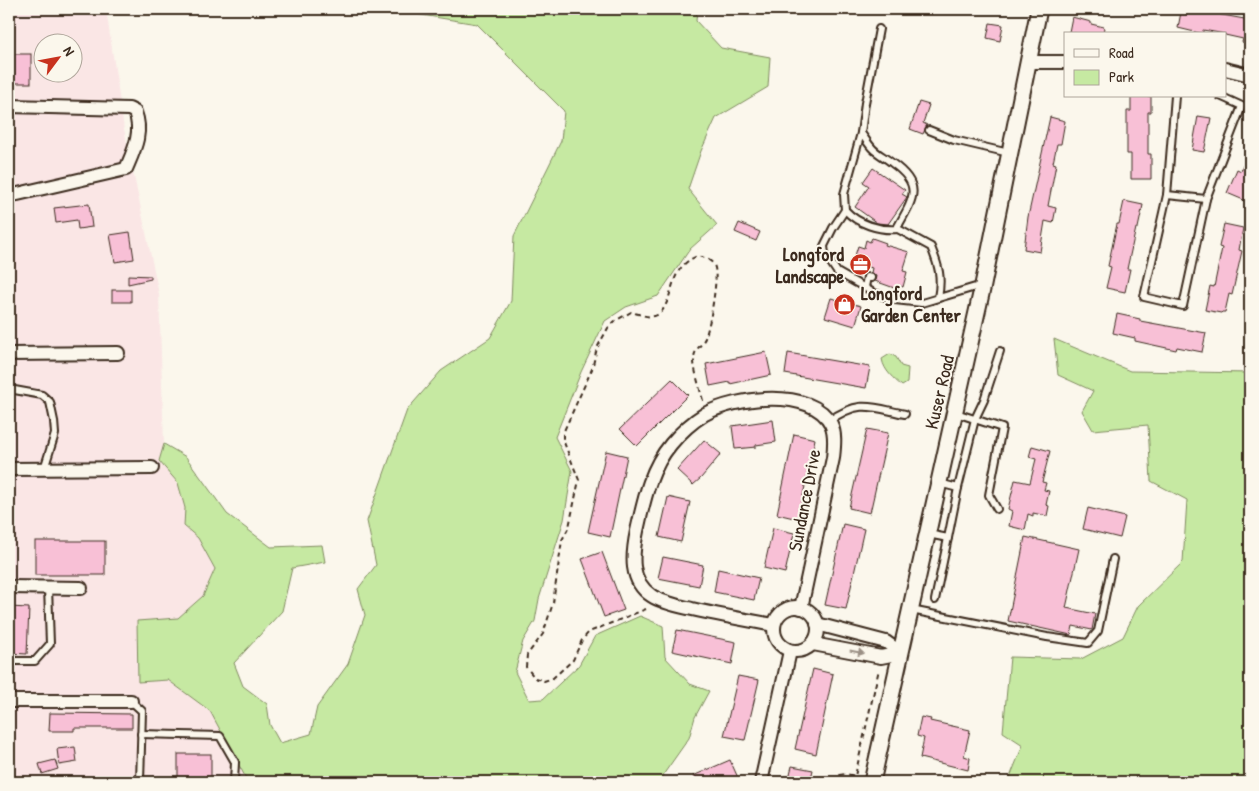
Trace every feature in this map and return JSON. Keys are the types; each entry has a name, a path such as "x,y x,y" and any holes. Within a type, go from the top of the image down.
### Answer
{"street":[{"name":"Kuser Road","path":"872,782 983,285 1039,9"},
{"path":"1028,62 1064,62"},
{"path":"1226,69 1250,75"},
{"path":"9,106 129,109 134,112 139,125 134,150 126,169 9,196"},
{"path":"9,354 118,353"},
{"path":"774,624 680,606 653,597 644,590 636,577 633,558 645,497 659,461 671,445 691,424 719,408 744,400 777,399 807,404 820,412 829,422"},
{"name":"Sundance Drive","path":"801,608 833,458 833,432 829,422"},
{"path":"9,469 152,468"},
{"path":"9,587 81,588"},
{"path":"795,607 801,608 811,614 817,624 817,634 813,644 802,651 790,651 781,646 775,639 774,624 784,610 795,607"},
{"path":"817,624 886,642 901,653"},
{"path":"813,644 881,657 901,653"},
{"path":"761,782 790,651"},
{"path":"9,701 131,701"}],"lane":[{"path":"879,29 864,103 861,133 844,194 844,210 824,246 825,254 836,272 874,293 895,300 922,303 983,285"},
{"path":"1175,98 1167,195 1144,297 1183,306 1206,199 1242,106 1224,98"},
{"path":"928,130 954,140 1009,154"},
{"path":"861,133 874,150 906,174 911,180 913,189 911,204 898,226 898,230"},
{"path":"1167,195 1206,199"},
{"path":"844,210 852,218 883,231 898,230 931,247 940,274 941,283 938,298"},
{"path":"865,287 867,276 871,278"},
{"path":"935,600 958,488 975,419 984,400 1000,351"},
{"path":"9,389 42,395 50,402 55,434 44,469"},
{"path":"829,422 846,410 855,407 872,407 905,414"},
{"path":"954,412 1002,428 989,495 997,509"},
{"path":"939,483 958,488"},
{"path":"927,534 948,538"},
{"path":"911,610 1046,637 1088,643 1098,631 1113,559"},
{"path":"9,661 36,661 50,644 48,587"},
{"path":"131,701 142,711 140,782"},
{"path":"141,734 220,736 235,762 234,782"}],"path":[{"path":"646,609 589,632 582,640 573,660 553,678 544,681 535,678 526,667 526,655 543,634 552,602 562,540 569,527 579,480 563,440 564,433 592,370 597,348 608,328 615,321 631,312 649,317 657,315 664,309 677,274 687,261 697,256 710,261 715,267 708,330 705,340 698,348 694,357 704,406"},
{"path":"834,782 839,775 855,776 879,669"}],"shaded area":[{"path":"9,9 106,9 124,129 159,294 164,444 159,461 178,482 185,508 184,526 198,538 215,569 203,596 178,618 137,621 139,682 168,680 210,711 248,782 9,782"}],"green space":[{"path":"385,9 697,9 696,21 721,48 770,57 768,87 716,118 701,151 688,189 717,225 690,249 658,296 626,307 605,321 581,372 555,437 572,471 564,520 539,599 535,621 523,641 515,672 529,700 543,699 579,665 595,636 640,616 663,626 665,657 690,684 709,691 695,717 689,738 663,775 662,782 248,782 210,711 168,680 138,682 137,621 178,618 203,596 215,569 198,538 184,526 185,508 178,483 159,461 164,444 186,457 227,514 271,547 322,545 325,562 292,568 282,611 234,663 243,686 267,704 270,725 280,743 311,734 317,707 348,664 365,615 358,589 376,565 367,521 407,410 441,371 490,338 511,301 514,236 561,141 564,111 477,24"},
{"path":"1054,339 1130,371 1250,373 1250,782 1008,782 1023,745 1003,732 1010,657 1081,659 1123,637 1138,606 1183,562 1187,500 1151,481 1148,425 1093,430 1082,411 1093,391 1058,375"},
{"path":"890,354 896,357 901,366 908,368 907,383 902,386 890,374 883,363 882,359"}],"building":[{"path":"1184,10 1206,14 1206,12 1250,20 1250,44 1242,42 1243,39 1226,35 1226,32 1203,30 1203,32 1195,32 1178,28 1181,12"},
{"path":"1072,17 1104,27 1103,32 1069,32"},
{"path":"990,23 1003,25 1000,41 987,38"},
{"path":"9,54 31,54 31,83 9,83"},
{"path":"1131,98 1151,98 1151,112 1148,112 1148,154 1151,154 1151,179 1131,179 1131,154 1127,154 1127,111 1131,111"},
{"path":"919,102 929,105 923,123 927,125 923,134 910,129"},
{"path":"1198,116 1211,118 1204,152 1192,150"},
{"path":"1050,117 1065,121 1061,144 1057,144 1053,163 1056,164 1048,206 1056,208 1053,223 1045,221 1040,252 1024,249 1028,217"},
{"path":"1250,148 1250,191 1246,201 1227,193 1237,169 1241,171"},
{"path":"873,168 905,190 902,194 907,197 888,224 877,223 855,207 869,186 863,182"},
{"path":"1124,201 1143,205 1127,269 1130,269 1125,292 1106,288 1111,267 1108,266"},
{"path":"89,204 92,227 78,229 77,220 56,223 54,208"},
{"path":"739,223 760,232 756,241 735,232"},
{"path":"1224,224 1243,228 1239,250 1242,251 1232,295 1229,294 1225,312 1221,313 1205,310 1210,286 1214,287 1222,248 1219,247"},
{"path":"130,232 134,259 115,262 110,235"},
{"path":"872,238 886,243 885,245 909,252 903,271 907,272 903,287 898,285 897,289 875,281 876,276 871,273 872,268 853,262 858,246 864,248 866,240 870,242"},
{"path":"128,275 151,276 151,279 128,284"},
{"path":"112,290 131,290 131,302 112,302"},
{"path":"831,298 861,306 855,326 825,317"},
{"path":"1117,314 1140,319 1140,321 1206,333 1202,352 1177,347 1176,350 1135,341 1135,338 1113,333"},
{"path":"766,352 771,375 730,384 730,382 710,386 706,364"},
{"path":"788,353 870,367 866,388 785,374"},
{"path":"672,379 688,395 637,446 620,429"},
{"path":"773,420 776,442 756,445 756,447 735,449 732,426"},
{"path":"867,429 888,433 870,513 849,508"},
{"path":"794,434 815,439 798,519 777,514"},
{"path":"704,440 721,454 693,485 677,470"},
{"path":"1032,446 1050,451 1042,482 1046,483 1044,490 1049,491 1046,505 1049,506 1047,516 1033,513 1033,516 1028,514 1025,530 1009,526 1012,511 1008,509 1015,480 1030,483 1036,459 1029,457"},
{"path":"606,451 627,456 610,537 588,532"},
{"path":"668,497 690,502 681,542 659,537"},
{"path":"1088,508 1125,517 1120,538 1083,529"},
{"path":"843,524 864,529 846,609 825,605"},
{"path":"773,528 794,533 785,573 764,568"},
{"path":"1025,537 1079,549 1066,608 1095,614 1092,630 1073,626 1071,635 1008,621"},
{"path":"35,541 105,541 105,575 35,575"},
{"path":"602,552 624,610 604,617 582,559"},
{"path":"663,557 703,565 699,586 658,578"},
{"path":"718,569 759,578 754,600 714,592"},
{"path":"9,607 29,608 27,654 9,653"},
{"path":"677,630 736,642 732,664 672,651"},
{"path":"813,669 833,674 816,754 795,749"},
{"path":"738,676 759,680 745,740 724,736"},
{"path":"50,713 132,714 132,728 74,728 74,731 49,731"},
{"path":"921,717 931,719 930,721 970,730 964,756 970,758 968,770 920,758 924,738 917,736"},
{"path":"75,747 77,762 59,765 57,749"},
{"path":"178,754 211,754 211,782 178,782"},
{"path":"55,760 58,769 42,774 39,764"},
{"path":"730,760 739,780 733,782 696,782 693,776"},
{"path":"792,766 813,770 810,782 788,782"}],"place":[{"name":"Longford Landscape","path":"860,265"},
{"name":"Longford Garden Center","path":"845,304"}]}
